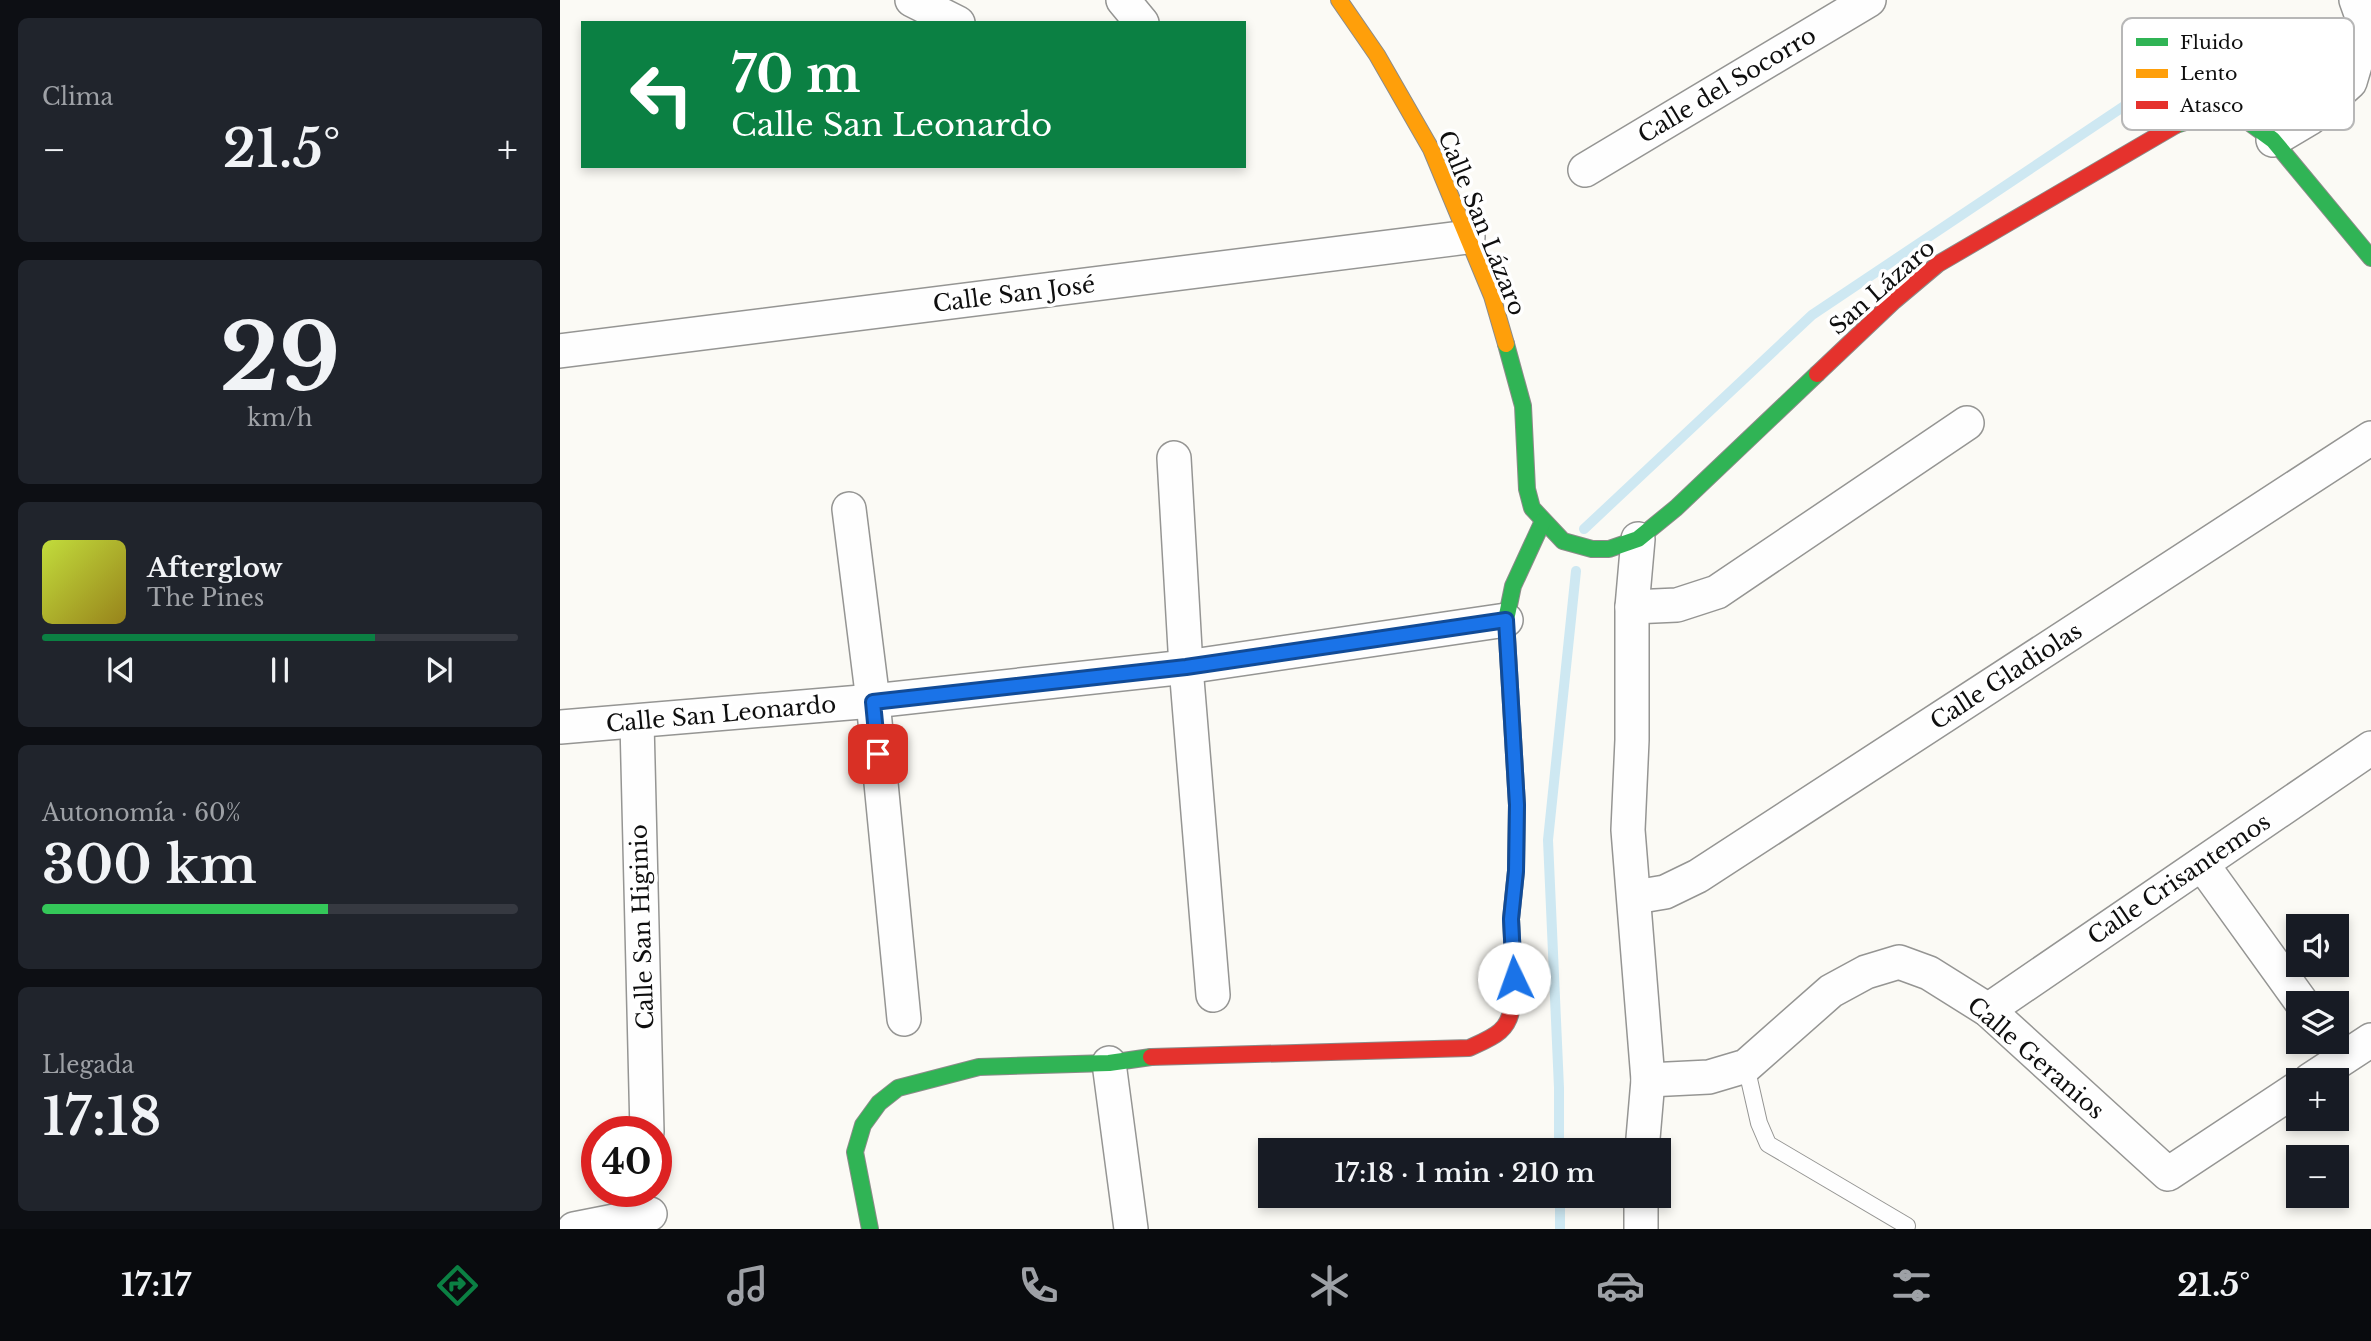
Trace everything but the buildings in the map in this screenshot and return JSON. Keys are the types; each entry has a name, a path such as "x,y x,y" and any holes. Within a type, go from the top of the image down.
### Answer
{"main road":[{"name":"Calle San Lázaro","path":"1339,0 1377,55 1431,149 1492,296 1523,406 1527,489 1532,508 1563,541 1592,549"},
{"name":"San Lázaro","path":"1592,549 1609,549 1638,539 1676,508 1894,301 1938,264 2165,130"},
{"name":"San Lázaro","path":"2259,130 2273,140 2371,258"},
{"path":"870,1229 855,1152 863,1125 879,1103 898,1088 979,1067 1109,1063 1154,1057 1469,1048 1496,1036 1511,1017 1514,978 1511,919 1516,871 1517,805 1506,620 1513,586 1543,521"}],"street":[{"path":"912,0 954,21"},
{"path":"1123,0 1140,21"},
{"name":"Calle del Socorro","path":"1585,170 1869,0"},
{"path":"2354,68 2366,28 2356,0"},
{"path":"2273,140 2290,130"},
{"name":"Calle San José","path":"560,351 1468,237"},
{"path":"1632,607 1677,605 1717,592 1967,423"},
{"name":"Calle Gladiolas","path":"1635,897 1665,892 1698,876 2371,438"},
{"path":"1174,458 1186,667 1213,995"},
{"path":"849,509 873,702 904,1019"},
{"path":"1638,539 1632,607 1632,740 1628,830 1648,1080 1643,1138"},
{"name":"Calle San Leonardo","path":"560,727 873,702 1186,667 1506,620"},
{"name":"Calle San Higinio","path":"637,722 647,1116"},
{"name":"Calle Crisantemos","path":"1988,1010 2371,748"},
{"path":"2202,864 2293,991"},
{"name":"Calle Geranios","path":"1648,1080 1709,1077 1746,1066 1831,991 1866,972 1899,962 1929,973 1988,1010 2168,1174 2286,1096"},
{"path":"2349,1046 2371,1040"},
{"path":"2320,1068 2333,1054"},
{"path":"1109,1063 1130,1229"},
{"path":"1641,1208 1641,1229"},
{"path":"574,1229 650,1212"}],"lane":[{"path":"1746,1066 1759,1123 1768,1144 1907,1226"}],"waterway":[{"path":"1584,529 1812,315 2122,108"},
{"path":"1559,1138 1548,840 1576,571"},
{"path":"1560,1208 1560,1229"}],"traffic: fast":[{"path":"2259,130 2273,140 2371,258"},
{"path":"1506,344 1523,406 1527,489 1532,508 1563,541 1592,549 1609,549 1638,539 1676,508 1817,374"},
{"path":"1512,1005 1514,978 1511,919 1516,871 1517,805 1506,620 1513,586 1543,521"},
{"path":"870,1229 855,1152 863,1125 879,1103 898,1088 979,1067 1109,1063 1151,1057"}],"traffic: slow":[{"path":"1339,0 1377,55 1431,149 1492,296 1506,344"}],"traffic: jam":[{"path":"1817,374 1894,301 1938,264 2167,130"},
{"path":"1151,1057 1469,1048 1498,1033 1508,1022 1512,1005"}],"route":[{"path":"878,754 873,702 1186,667 1506,620 1517,805 1516,871 1511,919 1514,978"}]}
